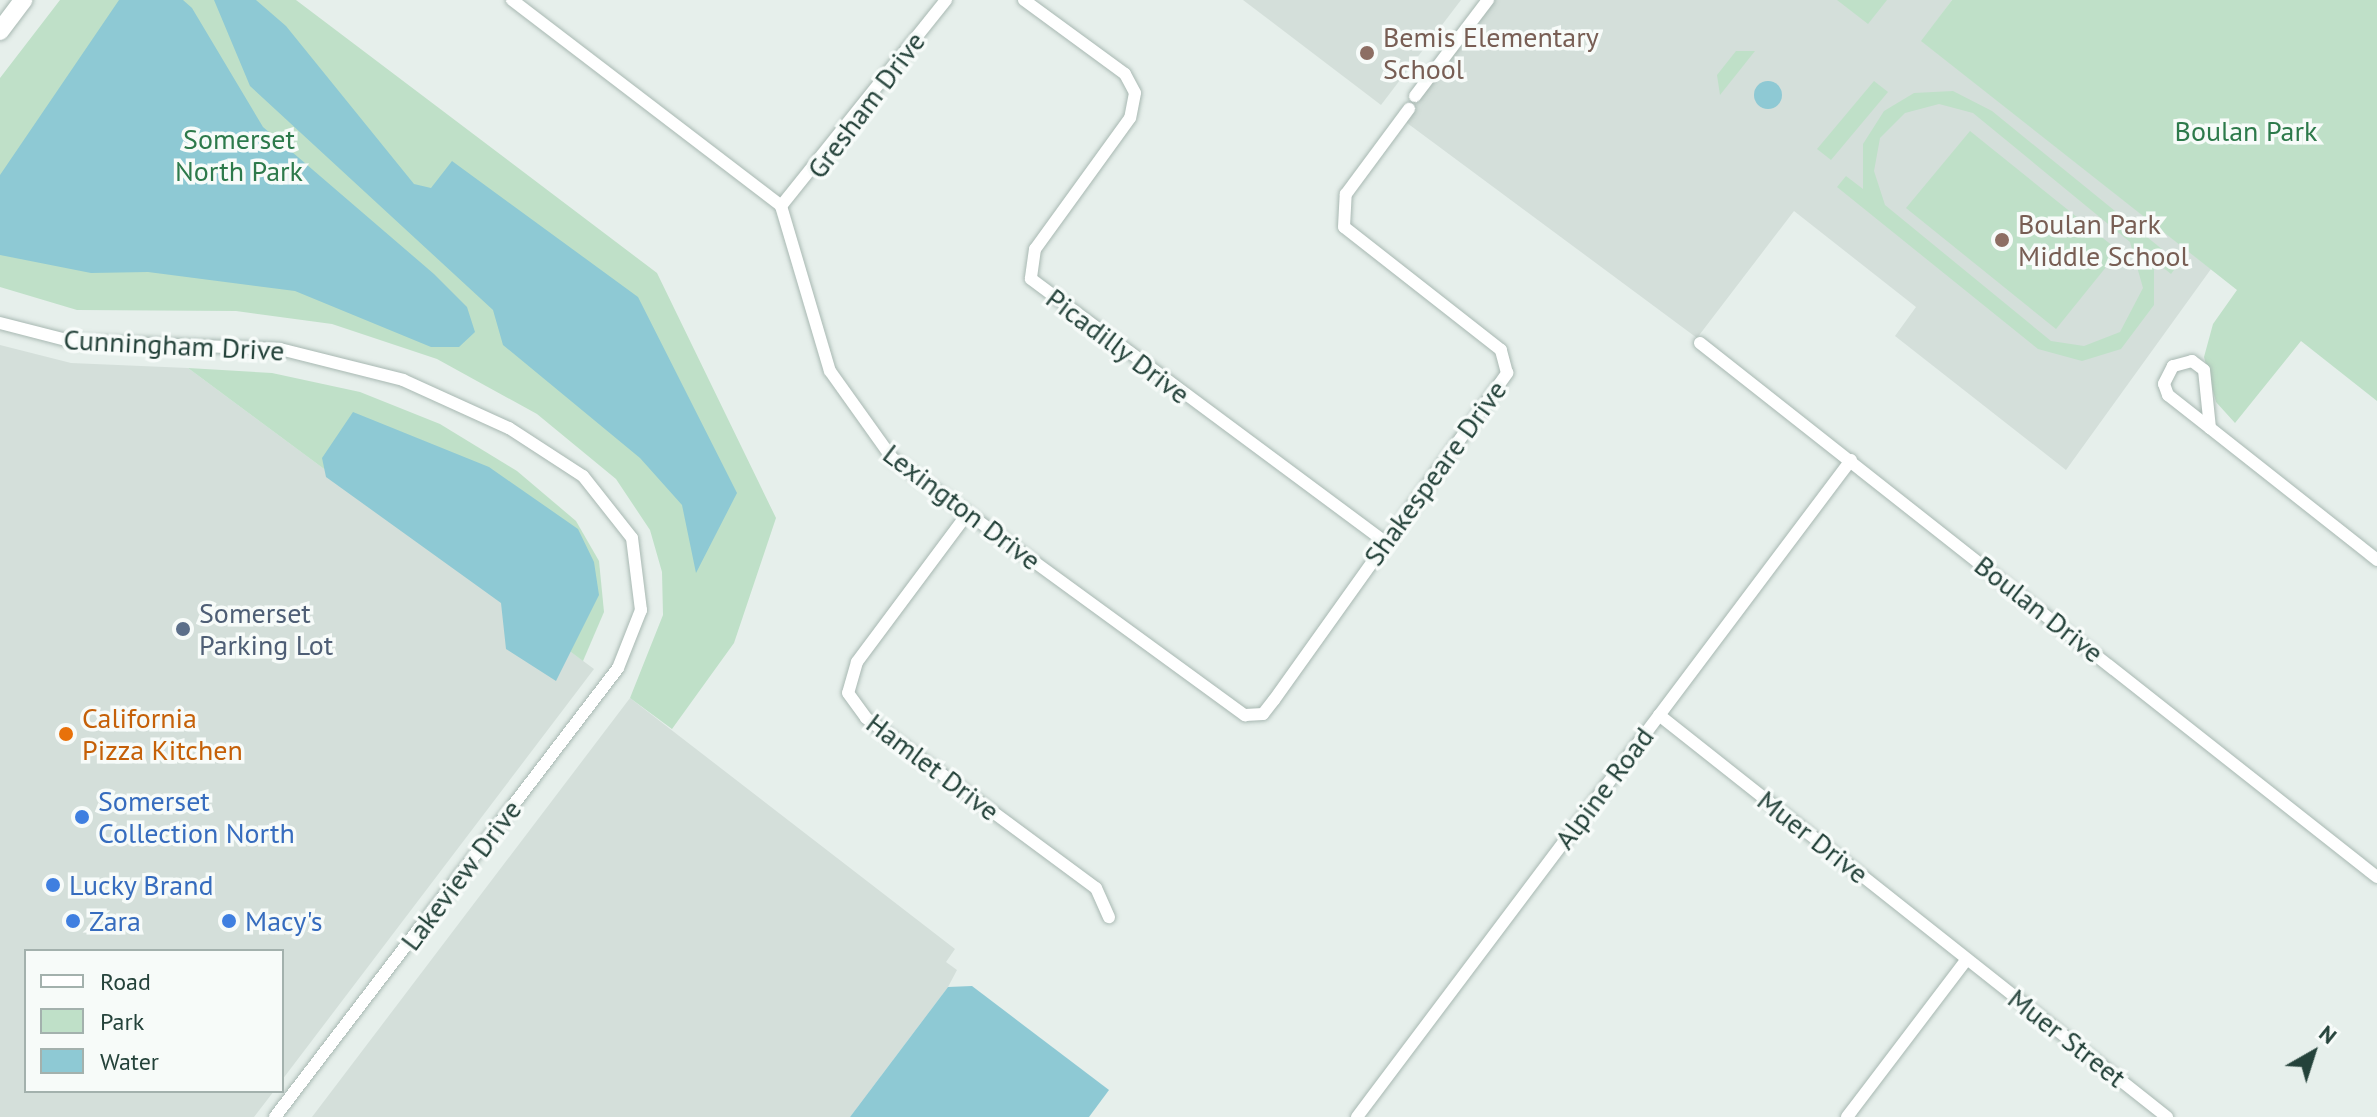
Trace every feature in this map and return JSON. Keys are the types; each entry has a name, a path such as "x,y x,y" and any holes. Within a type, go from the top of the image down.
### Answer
{"main road":[{"path":"0,31 23,0"}],"street":[{"path":"512,0 781,206"},
{"name":"Gresham Drive","path":"781,206 946,0"},
{"name":"Picadilly Drive","path":"1024,0 1125,74 1135,93 1130,118 1035,249 1031,279 1385,542"},
{"path":"1415,96 1488,0"},
{"name":"Shakespeare Drive","path":"1263,714 1507,364 1494,343 1344,227 1346,194 1409,109"},
{"name":"Lexington Drive","path":"781,206 820,344 849,406 892,458 1223,702 1245,715 1263,714"},
{"name":"Cunningham Drive","path":"0,323 70,341 206,342 302,353 403,380 483,415 583,476 623,518 642,576 638,627"},
{"name":"Boulan Drive","path":"1700,343 2377,877"},
{"path":"2210,428 2204,370 2192,361 2173,366 2164,384 2168,395 2377,560"},
{"name":"Alpine Road","path":"1357,1117 1851,460"},
{"name":"Hamlet Drive","path":"968,513 857,662 848,693 866,718 1096,888 1109,917"},
{"name":"Lakeview Drive","path":"275,1117 607,684 638,627"},
{"name":"Muer Drive","path":"1659,715 1967,959"},
{"path":"1847,1117 1967,959"},
{"name":"Muer Street","path":"1967,959 2167,1117"}],"shaded area":[{"name":"Bemis Elementary School","path":"1243,0 1461,0 1381,105"},
{"name":"Boulan Park Middle School","path":"1494,0 1952,0 1922,41 2211,269 2066,470 1895,336 1916,307 1794,211 1697,338 1403,120"},
{"path":"0,345 71,363 188,368 594,669 284,1077 284,949 24,949 24,1093 272,1093 254,1117 0,1117"},
{"path":"630,698 955,949 946,962 957,970 948,987 850,1117 312,1117"}],"green space":[{"name":"Somerset North Park","path":"60,0 296,0 657,273 776,518 734,643 672,729 630,698 663,615 662,572 650,530 616,479 537,414 437,359 332,324 236,311 77,310 0,287 0,78"},
{"path":"1837,0 1887,0 1868,24"},
{"name":"Boulan Park","path":"1952,0 2377,0 2377,401 2301,341 2235,423 2216,402 2204,357 2213,324 2237,290 1921,41"},
{"path":"1736,51 1755,51 1720,95 1717,75"},
{"path":"1874,81 1888,92 1831,160 1817,149"},
{"path":"1953,91 1992,111 2179,263 2171,274 2154,260 2154,305 2121,349 2082,361 2038,349 1837,187 1846,176 1863,189 1863,144 1884,111 1914,93","holes":["1939,104 1973,113 2130,242 2143,288 2120,332 2084,346 2051,341 1885,205 1874,171 1880,138 1905,113"]},
{"path":"1970,131 2119,251 2056,329 1906,208"},
{"path":"188,368 272,373 360,392 440,424 517,471 576,521 599,561 604,612 583,661"}],"water":[{"path":"119,0 183,0 192,8 263,127 434,274 467,307 475,332 459,347 431,347 295,291 148,272 91,273 0,255 0,175"},
{"path":"214,0 256,0 286,26 414,184 431,188 452,161 638,297 737,493 696,573 682,505 640,458 503,345 493,310 250,86"},
{"path":"1768,81 1778,85 1782,95 1778,105 1768,109 1758,105 1754,95 1758,85"},
{"path":"353,412 489,467 578,529 594,562 599,595 556,681 506,649 501,603 326,477 322,458"},
{"path":"972,986 1109,1090 1089,1117 850,1117 948,987"}],"place":[{"name":"Bemis Elementary School","path":"1367,53"},
{"name":"Boulan Park Middle School","path":"2002,240"},
{"name":"Somerset Parking Lot","path":"183,629"},
{"name":"California Pizza Kitchen","path":"66,734"},
{"name":"Somerset Collection North","path":"82,817"},
{"name":"Lucky Brand","path":"53,885"},
{"name":"Zara","path":"73,921"},
{"name":"Macy's","path":"229,921"}]}
